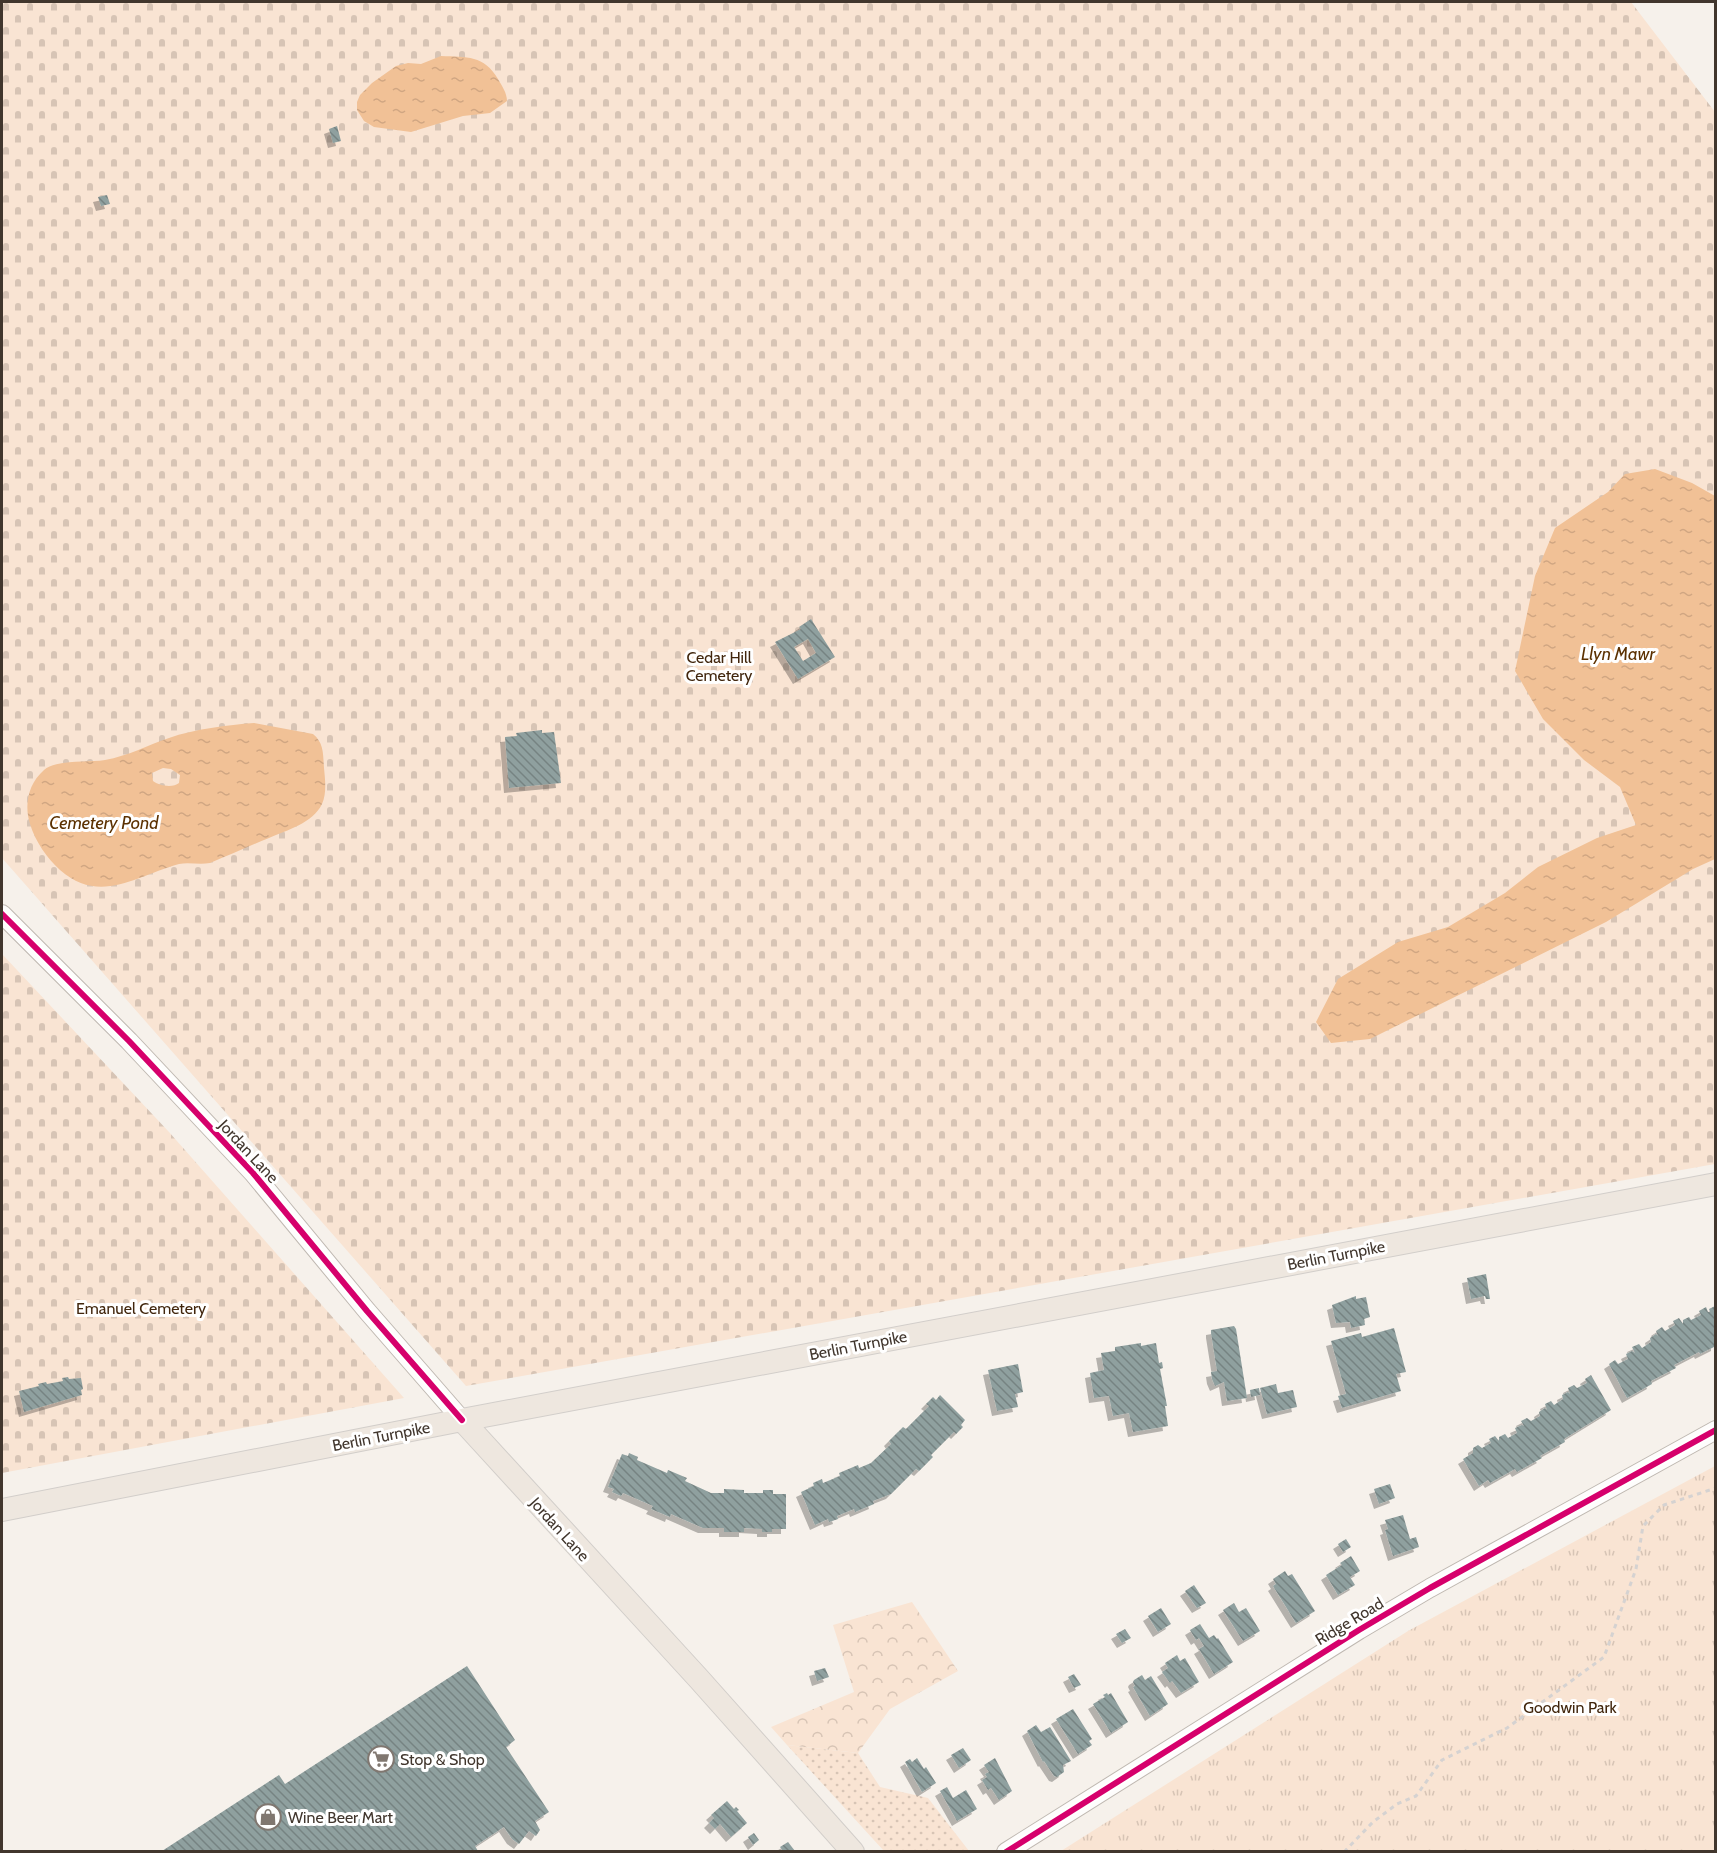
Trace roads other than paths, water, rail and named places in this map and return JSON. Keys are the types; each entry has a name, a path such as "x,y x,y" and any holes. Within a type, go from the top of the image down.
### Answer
{"main road":[{"name":"Berlin Turnpike","path":"2,1510 462,1420 1716,1184"},
{"name":"Jordan Lane","path":"462,1420 853,1851"}],"street":[{"name":"Jordan Lane","path":"2,914 129,1041 246,1165 462,1420"},
{"name":"Ridge Road","path":"1006,1851 1359,1630 1716,1430"}],"water":[{"path":"441,56 467,57 487,65 503,87 507,101 490,113 463,116 411,132 374,127 364,121 357,110 357,102 360,95 372,83 396,66 408,63 421,64"},
{"name":"Llyn Mawr","path":"1655,469 1692,483 1715,496 1715,859 1693,869 1606,922 1370,1039 1331,1043 1316,1022 1338,979 1398,942 1448,927 1505,893 1538,867 1597,838 1636,825 1620,787 1584,760 1543,719 1515,671 1535,576 1555,528 1608,492 1625,474"},
{"name":"Cemetery Pond","path":"254,723 313,734 319,741 323,753 325,795 318,811 306,821 210,863 179,864 118,885 104,887 89,886 60,870 38,843 27,810 31,788 44,770 56,764 113,758 189,732","holes":["163,768 171,769 180,775 179,783 166,786 153,781 152,773"]}],"place":[{"name":"Stop & Shop","path":"381,1759"},
{"name":"Wine Beer Mart","path":"268,1817"}],"park label":[{"name":"Cedar Hill Cemetery","path":"719,666"},
{"name":"Emanuel Cemetery","path":"141,1308"},
{"name":"Goodwin Park","path":"1570,1707"}]}
